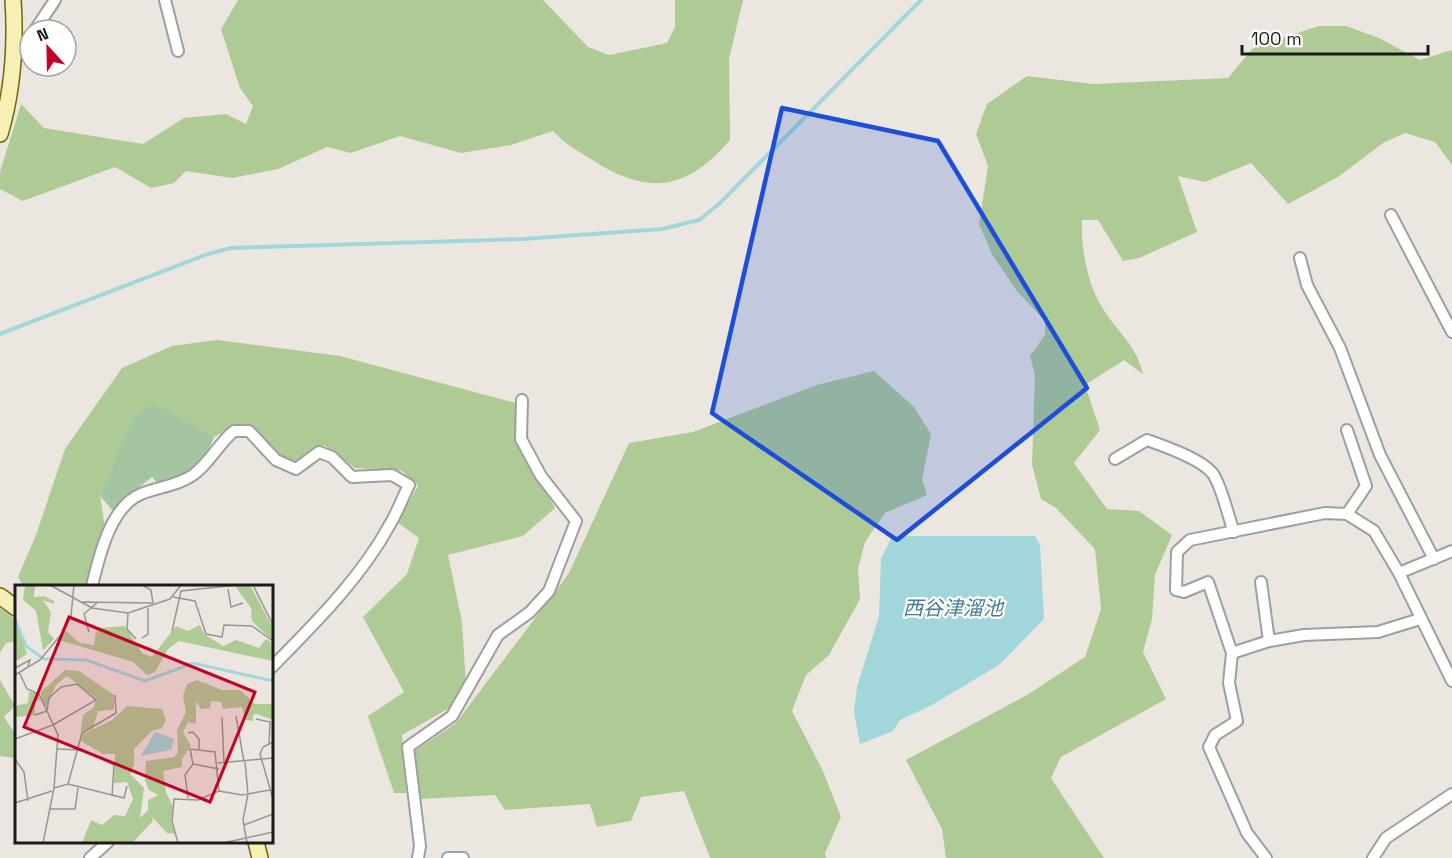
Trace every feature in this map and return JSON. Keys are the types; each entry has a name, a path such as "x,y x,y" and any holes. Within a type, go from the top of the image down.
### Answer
{"street":[{"path":"13,0 18,18"},
{"path":"43,18 55,0"},
{"path":"165,0 178,51"},
{"path":"0,134 18,59"},
{"path":"1391,215 1452,332"},
{"path":"1300,258 1307,285 1340,348 1380,455 1434,559"},
{"path":"418,858 420,846 408,747 452,716 498,634 531,612 549,591 576,521 541,476 521,439 522,400"},
{"path":"1347,430 1366,486 1347,514"},
{"path":"92,585 99,557 119,512 138,496 166,488 194,474 223,440 234,431 249,431 276,460 296,469 320,452 332,457 352,477 392,476 409,485 389,527 353,578 311,627 273,666"},
{"path":"1115,459 1147,440 1173,449 1205,467 1213,474 1234,532"},
{"path":"1266,858 1247,833 1209,747 1215,735 1237,721 1229,683 1232,653 1208,582 1185,592 1176,590 1177,552 1190,540 1325,513 1347,514 1374,531 1399,573 1452,681"},
{"path":"1399,573 1452,551"},
{"path":"1261,582 1269,641"},
{"path":"0,596 15,607"},
{"path":"1232,653 1269,641 1304,635 1378,632 1420,619"},
{"path":"1373,858 1386,838 1402,825 1452,794"},
{"path":"90,858 107,843"},
{"path":"256,843 260,858"},
{"path":"448,858 463,858"}],"highlighted area":[{"path":"782,108 938,141 1087,388 897,540 712,413"}],"green space":[{"path":"238,0 543,0 588,47 609,55 667,43 675,27 675,0 743,0 729,59 730,140 714,157 698,169 683,178 666,182 650,183 632,180 614,172 572,148 553,131 511,145 461,153 400,136 351,153 327,147 278,169 232,178 186,171 174,183 151,188 115,167 23,201 0,189 0,172 21,104 44,128 143,144 184,118 226,114 246,124 253,106 240,88 221,29"},
{"path":"1319,26 1346,26 1379,38 1420,60 1452,50 1452,165 1435,142 1405,133 1383,143 1338,177 1288,204 1251,163 1205,182 1178,176 1197,232 1139,258 1123,261 1098,220 1082,220 1085,262 1094,293 1105,312 1130,344 1143,374 1124,360 1085,385 1100,430 1074,463 1107,509 1139,511 1172,535 1155,575 1152,619 1143,652 1166,699 1061,757 1051,778 1104,858 946,858 942,829 906,760 1027,695 1085,657 1101,609 1095,549 1056,508 1041,499 1032,465 1035,375 1030,356 1045,335 1045,321 1017,291 993,256 979,224 988,166 976,134 987,104 1027,76 1093,84 1228,78 1254,47"},
{"path":"217,340 340,356 516,403 518,443 555,508 523,536 448,555 462,622 466,685 453,706 402,735 406,793 394,793 368,716 404,692 363,617 407,574 419,538 397,522 418,486 402,471 355,468 324,445 297,461 279,457 254,428 238,424 214,437 153,404 100,495 105,527 91,585 22,585 18,577 36,535 65,449 122,368 172,346"},
{"path":"874,371 914,407 931,434 922,480 927,495 885,513 865,542 858,569 860,599 829,655 806,675 792,711 823,771 841,817 825,853 826,858 710,858 684,791 641,797 631,821 597,827 590,804 505,810 495,795 421,799 415,751 456,723 569,573 629,443 693,432 817,385"},
{"path":"153,403 214,437 205,455 193,467 159,485 152,477 122,501 115,513 100,496 134,417"},
{"path":"0,608 15,619 15,641 6,643 0,653"},
{"path":"0,680 15,706 4,717 15,734 15,758 0,756"}],"water":[{"name":"西谷津溜池","path":"892,536 1035,536 1040,545 1044,619 999,665 932,705 900,720 893,731 860,744 854,712 857,687 879,616 881,559"}],"waterway":[{"path":"0,334 208,254 231,248 523,239 662,229 699,220 719,204 921,0"}]}
